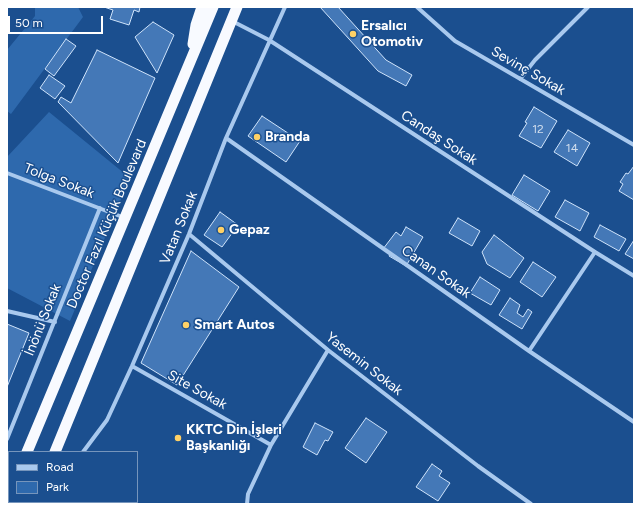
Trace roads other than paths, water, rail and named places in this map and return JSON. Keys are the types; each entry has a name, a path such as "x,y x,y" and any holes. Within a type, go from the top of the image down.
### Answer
{"highway":[{"path":"189,65 196,25 202,7"},
{"name":"Doctor Fazıl Küçük Boulevard","path":"27,451 213,7"},
{"path":"55,451 237,7"}],"street":[{"name":"Vatan Sokak","path":"84,451 107,420 132,366 189,234 226,138 285,7"},
{"name":"Sevinç Sokak","path":"417,7 455,41 634,145"},
{"path":"520,79 535,60 588,7"},
{"name":"Candaş Sokak","path":"232,21 270,40 634,276"},
{"name":"Canan Sokak","path":"226,138 529,351 634,422"},
{"name":"Tolga Sokak","path":"7,173 125,219"},
{"name":"İnönü Sokak","path":"7,439 100,208"},
{"name":"Yasemin Sokak","path":"189,234 328,350 478,466 531,504"},
{"path":"529,351 596,252"},
{"path":"7,311 55,322"},
{"path":"247,504 248,494 271,445 328,350"},
{"name":"Site Sokak","path":"132,366 271,445"}],"place":[{"name":"Ersalıcı Otomotiv","path":"353,34"},
{"name":"Branda","path":"257,137"},
{"name":"Gepaz","path":"221,230"},
{"name":"Smart Autos","path":"186,325"},
{"name":"KKTC Din İşleri Başkanlığı","path":"178,438"}]}
